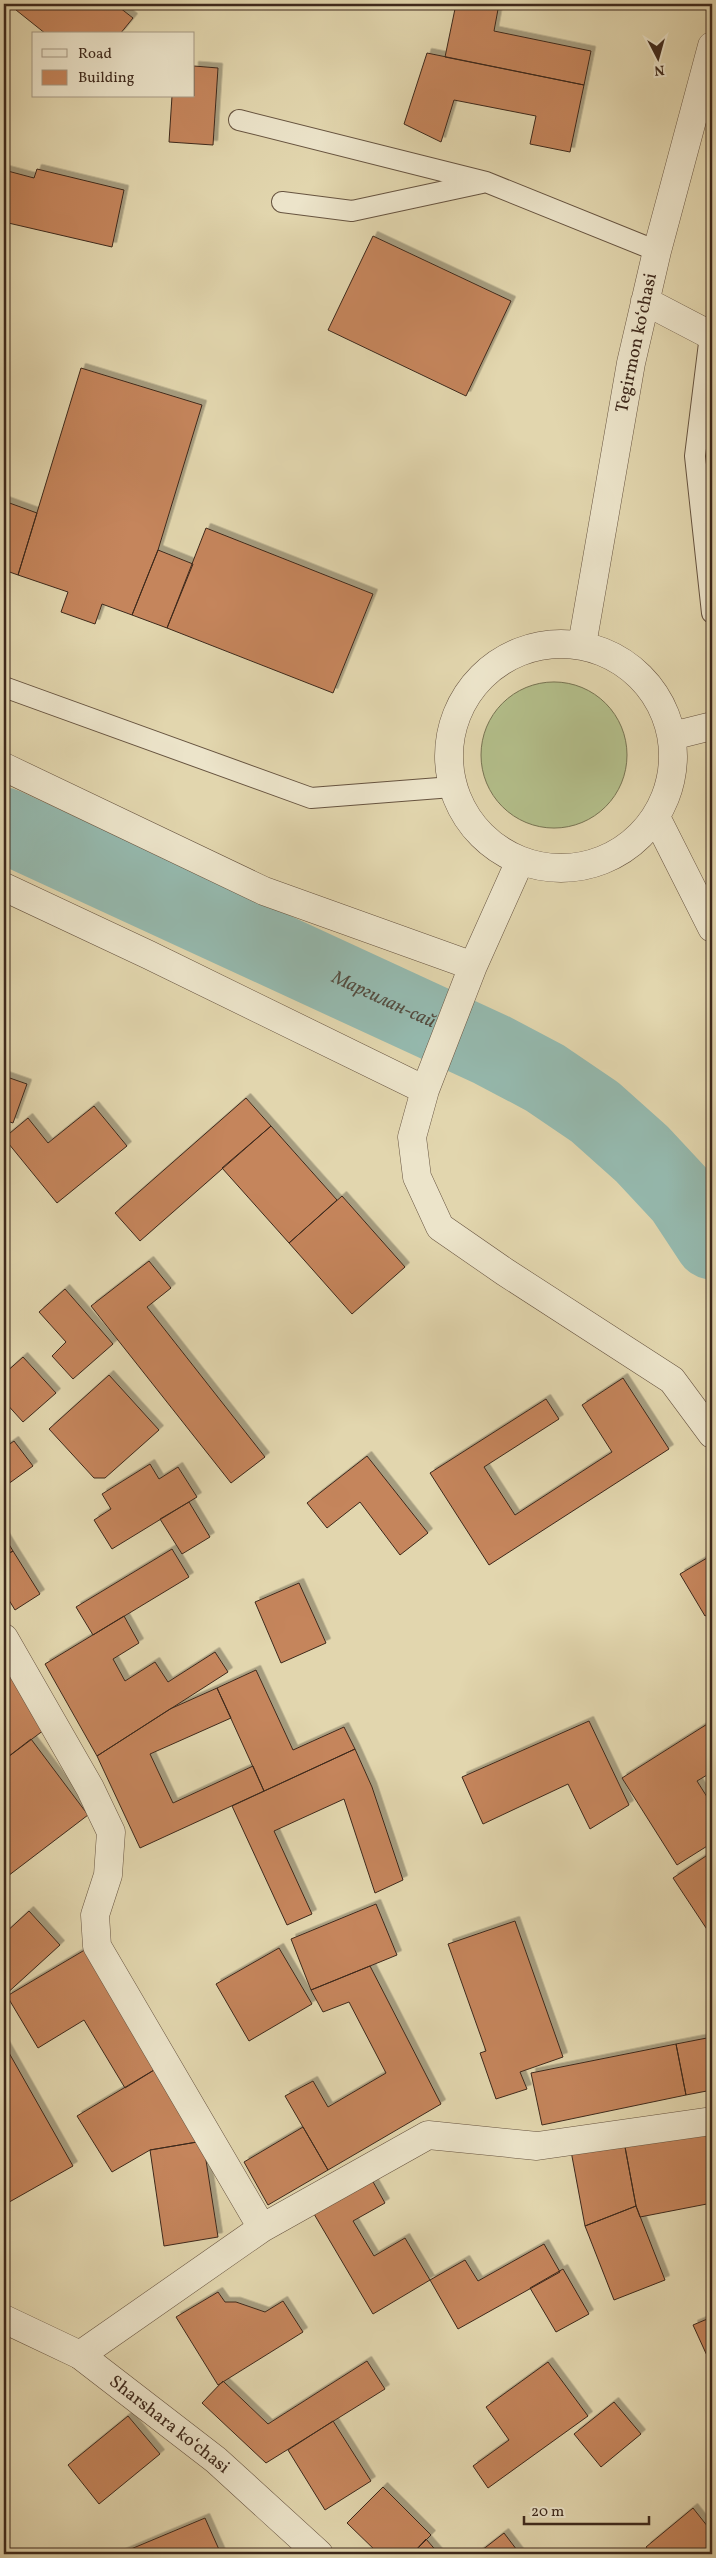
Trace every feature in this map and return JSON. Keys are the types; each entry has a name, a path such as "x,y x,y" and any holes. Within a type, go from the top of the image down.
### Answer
{"street":[{"name":"Tegirmon koʻchasi","path":"582,645 631,363 657,251 712,46"},
{"path":"645,301 711,336"},
{"path":"556,643 582,645 604,651 624,662 641,676 656,694 666,714 672,736 674,757 672,778 666,798 656,817 639,836 619,852 596,863 571,868 545,867 520,861 497,849 477,832 462,811 452,786 447,761 449,736 457,712 469,690 486,671 507,656 531,647 556,643"},
{"path":"672,736 712,726"},
{"path":"4,767 264,891 473,966"},
{"path":"656,817 712,928"},
{"path":"520,861 473,966 425,1090 412,1137 417,1177 440,1227 505,1272 672,1380 712,1434"},
{"path":"4,887 149,955 425,1090"},
{"path":"4,1638 90,1788 111,1832 108,1875 95,1915 97,1946 262,2228"},
{"path":"80,2355 262,2228 428,2135 537,2146 712,2121"},
{"name":"Sharshara koʻchasi","path":"4,2319 80,2355 216,2460 319,2554"}],"lane":[{"path":"239,120 486,182 657,251"},
{"path":"282,202 352,211 486,182"},
{"path":"711,336 695,456 712,613"},
{"path":"4,687 311,798 452,786"}],"green space":[{"path":"554,682 582,688 605,704 621,727 627,755 621,783 605,806 582,822 554,828 526,822 503,806 487,783 481,755 487,727 503,704 526,688"}],"building":[{"path":"21,4 115,4 133,18 122,32 44,32 16,10"},
{"path":"456,4 499,4 494,31 591,51 584,85 445,57"},
{"path":"427,53 584,85 570,152 530,144 536,116 454,100 441,142 404,124"},
{"path":"195,66 218,68 213,145 169,142 172,98 195,98"},
{"path":"37,169 124,190 112,247 4,222 4,170 34,178"},
{"path":"373,236 511,301 466,396 328,330"},
{"path":"81,368 202,405 158,550 132,615 102,604 95,624 61,612 68,592 18,575"},
{"path":"4,501 37,513 18,575 4,570"},
{"path":"206,528 373,594 333,693 167,628"},
{"path":"158,550 193,564 167,628 132,615"},
{"path":"4,1076 27,1084 13,1123 4,1120"},
{"path":"246,1098 271,1126 140,1241 115,1213"},
{"path":"94,1106 127,1146 57,1203 4,1138 28,1118 48,1143"},
{"path":"271,1126 337,1200 289,1243 222,1168"},
{"path":"342,1196 405,1267 352,1314 289,1243"},
{"path":"149,1261 171,1288 147,1307 265,1457 231,1483 91,1306"},
{"path":"65,1289 113,1344 73,1379 52,1356 66,1342 39,1312"},
{"path":"23,1357 56,1393 23,1422 4,1401 4,1374"},
{"path":"109,1375 159,1430 105,1478 94,1478 49,1429"},
{"path":"623,1378 669,1449 489,1565 430,1473 546,1399 559,1419 484,1467 515,1515 612,1452 582,1405"},
{"path":"14,1441 33,1466 4,1487 4,1448"},
{"path":"367,1456 428,1533 400,1555 360,1502 327,1528 307,1503"},
{"path":"150,1464 159,1479 178,1467 197,1497 112,1549 94,1520 111,1509 102,1494"},
{"path":"189,1502 210,1537 182,1554 160,1519"},
{"path":"4,1536 13,1551 4,1556"},
{"path":"172,1549 189,1577 93,1635 76,1607"},
{"path":"13,1551 40,1594 15,1610 4,1592 4,1556"},
{"path":"712,1555 712,1612 705,1616 680,1574"},
{"path":"299,1583 326,1643 281,1663 255,1602"},
{"path":"124,1616 139,1643 113,1659 125,1681 155,1662 168,1682 215,1652 228,1672 97,1756 45,1664"},
{"path":"4,1661 44,1730 4,1760"},
{"path":"256,1670 293,1750 344,1727 355,1749 264,1791 217,1688"},
{"path":"217,1688 231,1718 150,1754 173,1803 253,1766 264,1791 140,1848 97,1756 170,1709"},
{"path":"589,1721 629,1805 590,1829 568,1784 483,1824 462,1777"},
{"path":"712,1721 712,1772 697,1781 709,1800 712,1798 712,1843 677,1865 622,1778"},
{"path":"31,1739 88,1815 4,1879 4,1760"},
{"path":"355,1749 372,1787 403,1880 375,1893 344,1799 274,1831 312,1914 287,1925 232,1806"},
{"path":"712,1852 712,1937 673,1878"},
{"path":"376,1904 397,1955 311,1990 291,1939"},
{"path":"29,1911 60,1945 4,1996 4,1934"},
{"path":"515,1921 563,2057 520,2072 527,2089 496,2099 480,2053 486,2051 448,1944"},
{"path":"88,1948 159,2067 125,2088 84,2020 38,2048 7,1996"},
{"path":"279,1948 312,2004 249,2041 216,1984"},
{"path":"370,1966 441,2104 328,2170 285,2096 313,2081 328,2107 386,2073 349,2002 323,2012 311,1990"},
{"path":"712,2037 712,2090 686,2095 676,2044"},
{"path":"4,2044 73,2166 4,2205 4,2153 6,2152 4,2148"},
{"path":"676,2044 686,2095 542,2125 531,2073"},
{"path":"159,2067 203,2141 150,2150 112,2172 77,2116"},
{"path":"303,2127 328,2170 268,2205 244,2162"},
{"path":"702,2133 712,2137 712,2203 640,2217 636,2206 625,2147"},
{"path":"203,2141 218,2237 164,2246 150,2150"},
{"path":"625,2147 636,2206 585,2226 571,2151"},
{"path":"372,2180 385,2203 353,2221 374,2256 405,2238 430,2280 373,2314 314,2214"},
{"path":"636,2206 665,2280 614,2300 585,2226"},
{"path":"544,2244 560,2272 458,2329 430,2280 465,2260 478,2281"},
{"path":"563,2269 589,2314 556,2332 530,2288"},
{"path":"218,2292 225,2302 236,2302 265,2312 283,2301 303,2332 218,2385 176,2317"},
{"path":"712,2317 712,2358 709,2360 693,2325"},
{"path":"367,2361 385,2389 266,2463 202,2403 223,2381 268,2424"},
{"path":"548,2362 588,2416 488,2488 473,2466 509,2440 486,2407"},
{"path":"614,2402 641,2434 601,2467 574,2434"},
{"path":"128,2416 160,2454 99,2504 68,2465"},
{"path":"333,2421 371,2481 325,2510 288,2450"},
{"path":"383,2487 431,2535 412,2554 379,2554 347,2523"},
{"path":"693,2508 712,2532 712,2554 652,2554 646,2547"},
{"path":"205,2518 221,2554 119,2554"},
{"path":"504,2533 520,2554 477,2554"},
{"path":"426,2539 439,2554 412,2554"}],"waterway":[{"name":"Маргилан-сай","path":"4,825 492,1050 545,1078 595,1112 642,1154 683,1198 712,1242"}]}
